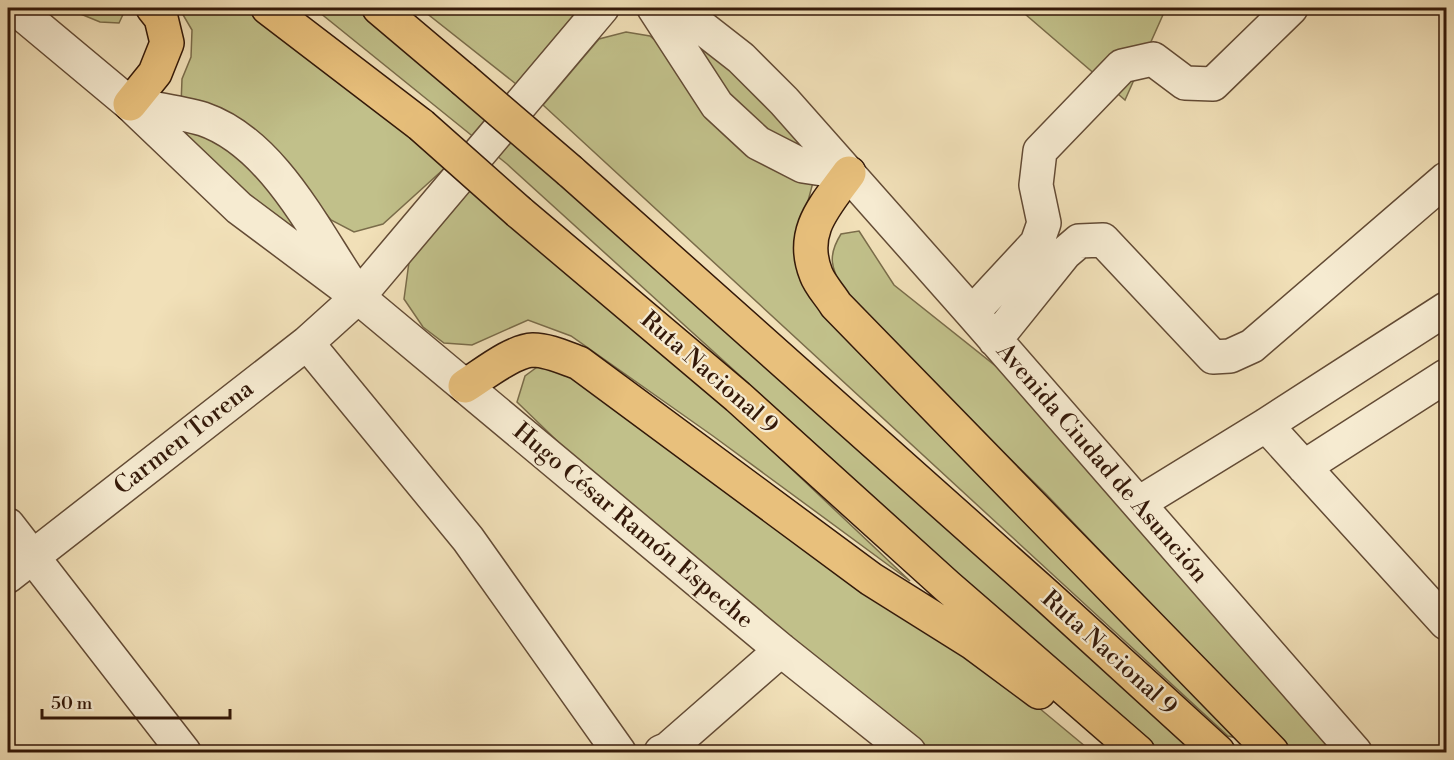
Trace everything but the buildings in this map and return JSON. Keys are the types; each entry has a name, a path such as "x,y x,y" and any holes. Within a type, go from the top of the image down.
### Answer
{"highway":[{"path":"130,104 155,73 167,43 161,18 153,8"},
{"name":"Ruta Nacional 9","path":"268,8 421,125 519,212 738,397 947,586 1138,753"},
{"name":"Ruta Nacional 9","path":"379,8 570,171 1048,597 1218,753"},
{"path":"849,173 813,225 811,247 816,274 836,305 1272,753"},
{"path":"465,386 515,355 532,350 551,353 579,363 871,579 973,643 1121,753"}],"street":[{"name":"Hugo César Ramón Espeche","path":"15,8 130,104 239,208 358,297 781,650 909,753"},
{"name":"Carmen Torena","path":"20,566 307,343 358,297 602,8"},
{"path":"654,8 717,105 758,143 803,166 849,173"},
{"name":"Avenida Ciudad de Asunción","path":"677,8 741,58 784,101 1139,503 1204,582 1355,753"},
{"path":"972,313 1037,243 1044,224 1036,185 1040,151 1122,66 1153,59 1185,83 1213,84 1291,8"},
{"name":"Hugo César Ramón Espeche","path":"130,104 202,119 228,131 254,150 293,196 358,297"},
{"path":"995,340 1065,253 1078,241 1103,240 1213,357 1230,356 1252,346 1446,179"},
{"path":"1139,503 1266,425 1446,309"},
{"path":"307,343 468,539 619,753"},
{"path":"1304,467 1446,376"},
{"path":"1266,425 1446,623"},
{"path":"8,525 20,566 184,753"},
{"path":"661,753 781,650"}],"shaded area":[{"path":"66,8 126,8 119,23 100,22"},
{"path":"179,8 252,8 403,123 446,167 383,224 354,232 331,220 294,174 181,105 182,79 191,57 192,30"},
{"path":"314,8 361,8 369,14 1205,752 1154,752 507,164"},
{"path":"420,8 580,8 516,84"},
{"path":"1018,8 1166,8 1125,100"},
{"path":"681,14 813,156 782,142 719,91"},
{"path":"626,32 650,36 815,175 795,249 1258,743 1228,736 543,105 599,39"},
{"path":"182,124 223,138 325,251 243,197 224,181 193,145"},
{"path":"471,189 745,425 910,581 713,436 571,336 528,320 472,345 444,343 423,327 404,299 409,262"},
{"path":"859,231 894,285 1041,402 1336,752 1292,752 1046,494 847,299 835,274 833,252 841,234"},
{"path":"544,362 580,372 1027,698 1092,752 933,752 732,595 583,466 517,402 525,376"}]}
